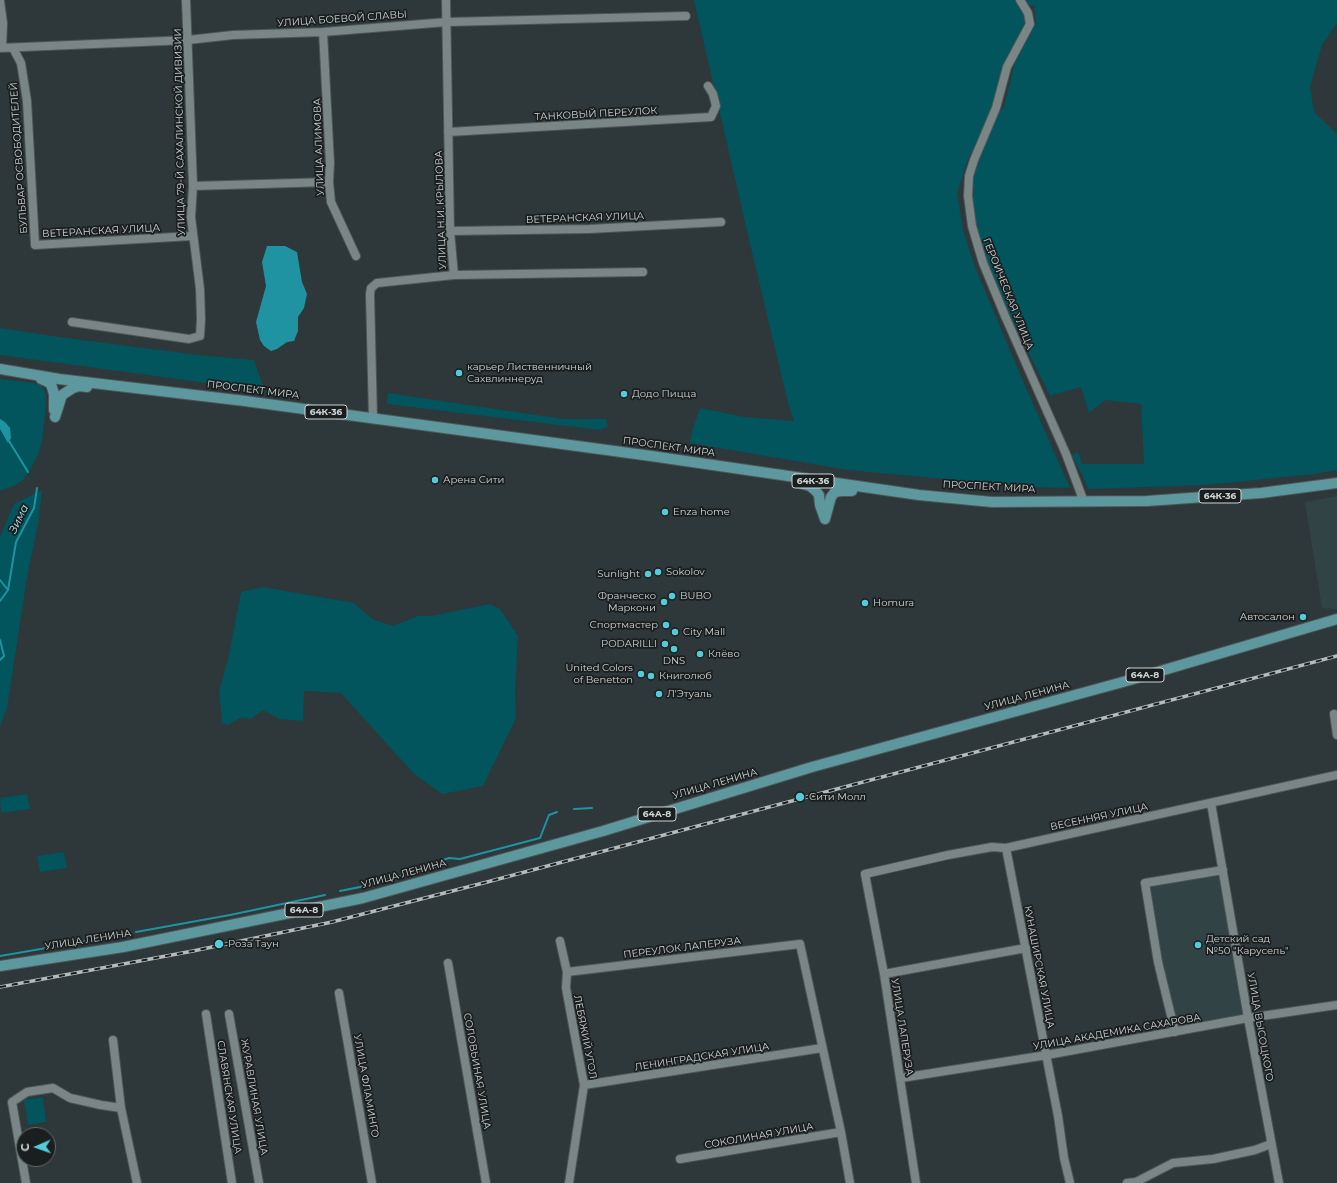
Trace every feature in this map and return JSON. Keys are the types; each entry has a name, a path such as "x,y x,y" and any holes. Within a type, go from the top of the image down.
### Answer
{"main road":[{"name":"ПРОСПЕКТ МИРА","path":"4,370 59,379 373,418 919,495 992,502 1147,500 1261,493 1337,483"},
{"path":"4,370 21,376 43,380 51,384 54,394 55,417"},
{"path":"55,417 59,379"},
{"path":"55,417 62,395 73,388 79,386 111,390 126,387"},
{"path":"766,474 788,482 804,484 815,490 819,495 820,506 825,520"},
{"path":"824,482 825,520"},
{"path":"825,520 831,497 835,492 846,491 865,493 882,490"},
{"name":"УЛИЦА ЛЕНИНА","path":"0,966 131,945 363,898 603,831 812,767 1130,680 1337,620"}],"street":[{"name":"УЛИЦА 79-Й САХАЛИНСКОЙ ДИВИЗИИ","path":"72,322 189,339 200,336 200,289 190,217 193,186 186,0"},
{"name":"УЛИЦА Н.И. КРЫЛОВА","path":"373,418 371,288 377,283 454,276 450,231 446,0"},
{"name":"ГЕРОИЧЕСКАЯ УЛИЦА","path":"1020,0 1028,13 1030,24 1007,67 996,108 974,160 969,176 968,196 972,226 983,263 1004,316 1066,454 1084,502"},
{"path":"0,1 3,23 1,48"},
{"name":"УЛИЦА БОЕВОЙ СЛАВЫ","path":"1,48 188,40 233,35 324,32 446,22 686,16"},
{"name":"УЛИЦА АЛИМОВА","path":"324,32 331,202 356,256"},
{"name":"БУЛЬВАР ОСВОБОДИТЕЛЕЙ","path":"13,48 22,63 27,102 35,245"},
{"name":"ТАНКОВЫЙ ПЕРЕУЛОК","path":"448,132 711,117 716,106 713,94 708,86"},
{"path":"193,186 329,182"},
{"name":"ВЕТЕРАНСКАЯ УЛИЦА","path":"450,231 589,229 721,222"},
{"name":"ВЕТЕРАНСКАЯ УЛИЦА","path":"35,245 192,236"},
{"path":"454,276 643,272"},
{"path":"1334,714 1337,735"},
{"name":"ВЕСЕННЯЯ УЛИЦА","path":"865,874 948,855 992,847 1006,848 1337,775"},
{"name":"УЛИЦА ВЫСОЦКОГО","path":"1211,803 1248,1018 1279,1183"},
{"name":"КУНАШИРСКАЯ УЛИЦА","path":"1006,848 1047,1055 1064,1158 1070,1183"},
{"path":"1175,1032 1158,962 1145,883 1223,870"},
{"name":"УЛИЦА ЛАПЕРУЗА","path":"865,874 884,974 916,1183"},
{"name":"ЛЕБЯЖИЙ УГОЛ","path":"560,941 567,972 566,988 584,1085 569,1183"},
{"name":"ПЕРЕУЛОК ЛАПЕРУЗА","path":"567,972 800,944 822,1048"},
{"path":"884,974 1026,948"},
{"name":"СОЛОВЬИНАЯ УЛИЦА","path":"448,963 486,1183"},
{"name":"УЛИЦА ФЛАМИНГО","path":"339,993 372,1183"},
{"name":"УЛИЦА АКАДЕМИКА САХАРОВА","path":"901,1078 1047,1055 1248,1018 1337,1005"},
{"name":"СЛАВЯНСКАЯ УЛИЦА","path":"206,1014 232,1183"},
{"name":"ЖУРАВЛИНАЯ УЛИЦА","path":"229,1014 259,1183"},
{"path":"113,1040 121,1108 137,1183"},
{"path":"822,1048 841,1132 850,1183"},
{"name":"ЛЕНИНГРАДСКАЯ УЛИЦА","path":"584,1085 822,1048"},
{"path":"26,1183 12,1102 27,1092 53,1088 70,1098 121,1108"},
{"name":"СОКОЛИНАЯ УЛИЦА","path":"680,1159 841,1132"},
{"path":"1127,1183 1136,1182 1174,1163 1213,1159 1255,1150 1271,1144"}],"shaded area":[{"path":"694,0 1337,0 1337,23 1322,45 1310,87 1314,112 1337,134 1337,470 1315,474 1205,485 1089,489 1072,455 1078,452 1082,464 1144,464 1141,404 1105,400 1089,413 1081,387 1050,396 1004,303 979,241 969,197 985,131 979,138 968,159 957,193 963,230 975,267 1070,488 1030,487 848,470 690,443 691,435 700,408 745,417 794,421 788,403","holes":["1034,5 1036,23 1015,62 1004,107 1000,112 1010,68 1029,34 1026,7"]},
{"path":"267,246 285,246 297,252 302,282 307,294 304,308 298,317 298,331 294,341 287,342 271,351 264,346 260,340 256,322 266,286 262,262"},
{"path":"0,328 199,355 254,360 265,392 0,355"},
{"path":"0,379 34,383 41,386 46,393 46,405 42,441 37,457 29,472 24,479 14,486 0,491"},
{"path":"388,393 563,419 606,419 608,426 600,430 387,404"},
{"path":"0,419 10,428 11,438 8,443 0,429"},
{"path":"42,490 38,524 27,577 7,708 0,726 0,537 14,504"},
{"path":"1337,496 1337,609 1322,608 1305,502"},
{"path":"263,587 354,603 372,619 393,626 418,616 432,616 490,604 500,609 518,636 515,695 516,718 483,786 442,794 414,774 341,693 304,691 303,721 280,719 263,710 251,719 240,718 228,725 222,723 219,691 229,655 241,592"},
{"path":"27,794 30,809 1,813 0,798"},
{"path":"64,852 67,868 40,872 37,856"},
{"path":"1221,872 1246,1017 1176,1029 1147,885"},
{"path":"43,1097 46,1122 28,1125 24,1100"}],"waterway":[{"name":"Зима","path":"9,441 28,472"},
{"name":"Зима","path":"0,601 8,590 16,542 34,508 37,488"},
{"path":"0,580 8,590"},
{"name":"Зима","path":"0,640 4,656 0,660"},
{"path":"574,809 592,808"},
{"path":"340,891 443,865 443,860 449,858 460,859 540,838 549,815 557,812"},
{"path":"136,932 230,915 325,895"},
{"path":"0,956 116,936"}],"railway":[{"path":"0,987 193,951 332,922 1337,656"}],"place":[{"name":"карьер Лиственничный Сахвлиннеруд","path":"459,373"},
{"name":"Додо Пицца","path":"624,394"},
{"name":"Арена Сити","path":"435,480"},
{"name":"Enza home","path":"665,512"},
{"name":"Sokolov","path":"658,572"},
{"name":"Sunlight","path":"648,574"},
{"name":"BUBO","path":"672,596"},
{"name":"Франческо Маркони","path":"664,602"},
{"name":"Homura","path":"865,603"},
{"name":"Автосалон","path":"1303,617"},
{"name":"Спортмастер","path":"666,625"},
{"name":"City Mall","path":"675,632"},
{"name":"PODARILLI","path":"665,644"},
{"name":"DNS","path":"674,649"},
{"name":"Клёво","path":"700,654"},
{"name":"United Colors of Benetton","path":"641,674"},
{"name":"Книголюб","path":"651,676"},
{"name":"Л'Этуаль","path":"659,694"},
{"name":"Сити Молл","path":"800,797"},
{"name":"Роза Таун","path":"219,944"},
{"name":"Детский сад №50 \"Карусель\"","path":"1198,945"}]}
